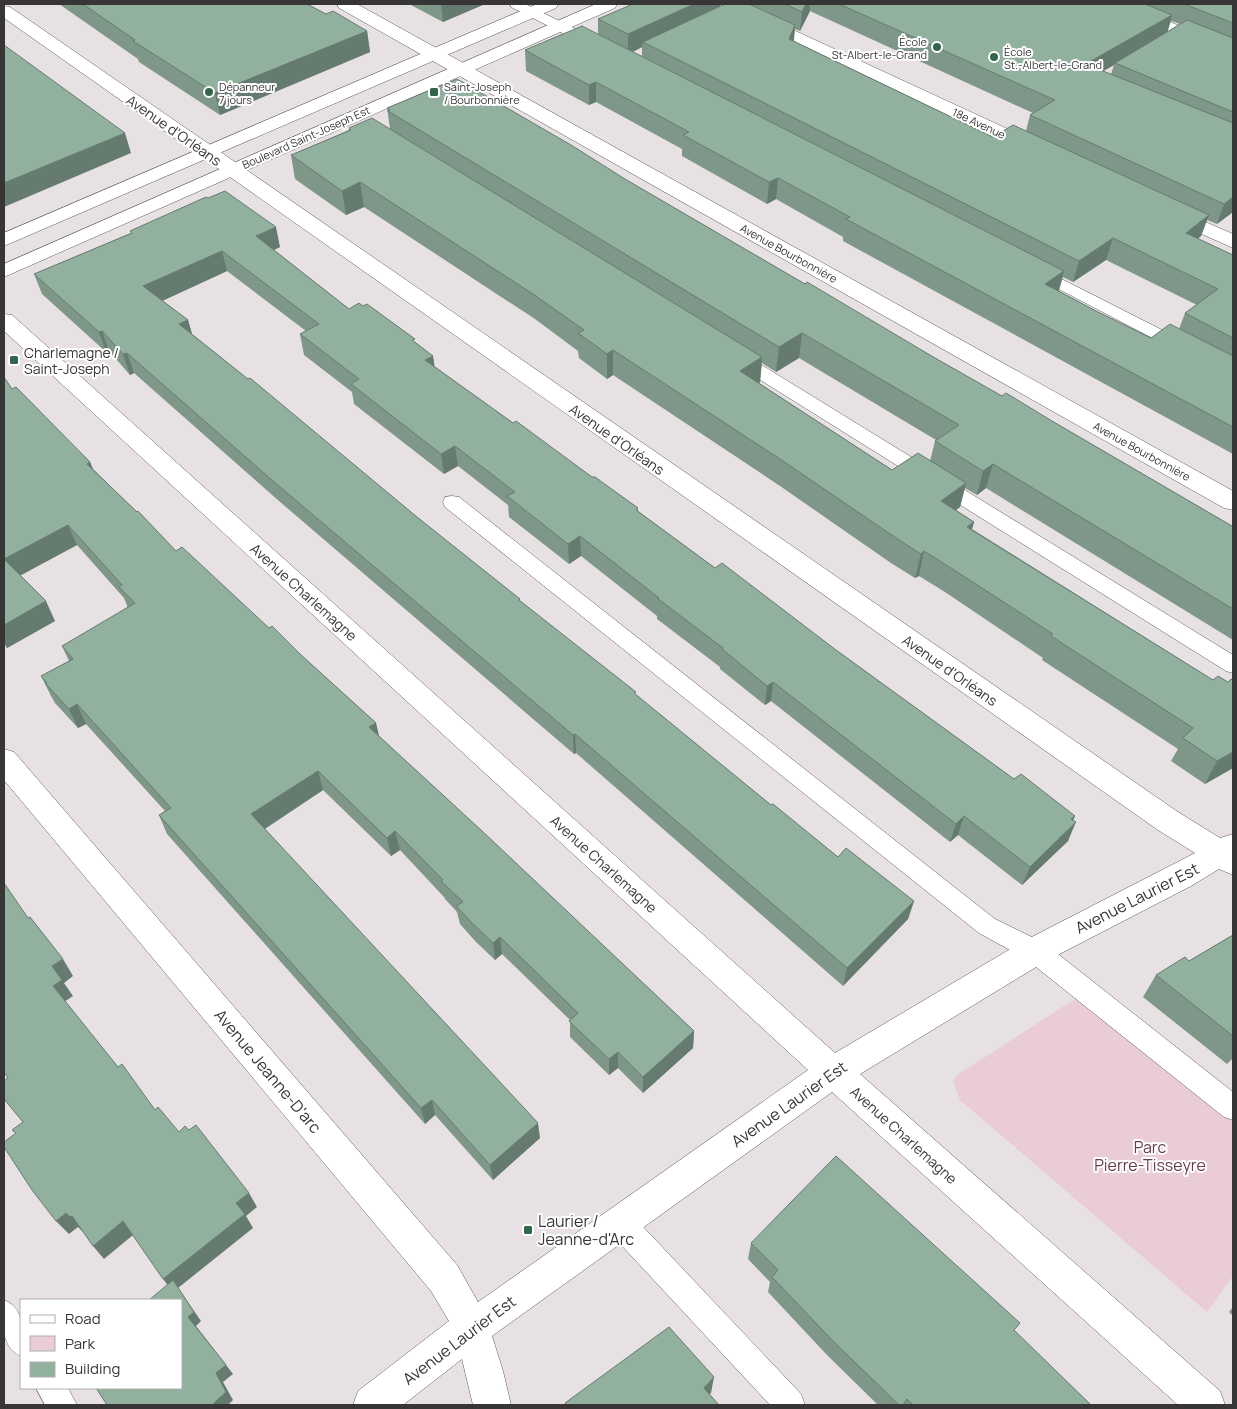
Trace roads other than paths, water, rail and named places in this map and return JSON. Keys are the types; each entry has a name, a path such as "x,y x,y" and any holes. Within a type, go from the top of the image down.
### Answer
{"street":[{"name":"Avenue Bourbonnière","path":"345,4 1233,502"},
{"name":"Boulevard Saint-Joseph Est","path":"4,240 550,4"},
{"name":"Boulevard Saint-Joseph Est","path":"4,271 232,170 357,122 460,68 609,4"},
{"path":"1110,4 1233,52"},
{"name":"18e Avenue","path":"728,10 1046,155"},
{"name":"Avenue d'Orléans","path":"4,12 1168,821 1229,854"},
{"path":"1153,205 1233,242"},
{"name":"Avenue Charlemagne","path":"4,320 833,1072 1206,1405"},
{"name":"Avenue Jeanne-D'arc","path":"4,760 444,1278 458,1298 472,1328 492,1405"},
{"name":"Avenue Laurier Est","path":"372,1405 472,1328 833,1072 1035,951 1229,854"}],"lane":[{"path":"516,4 605,48"},
{"path":"1165,41 1180,32"},
{"path":"1023,264 1233,373"},
{"path":"719,346 1233,665"},
{"path":"452,502 987,926 1035,951 1233,1108"},
{"path":"620,1223 790,1405"},
{"path":"4,1314 20,1340"},
{"path":"52,1389 62,1405"}],"place":[{"name":"École St-Albert-le-Grand","path":"937,47"},
{"name":"École St.-Albert-le-Grand","path":"994,57"},
{"name":"Dépanneur 7 jours","path":"209,92"},
{"name":"Saint-Joseph / Bourbonnière","path":"434,92"},
{"name":"Charlemagne / Saint-Joseph","path":"14,360"},
{"name":"Laurier / Jeanne-d'Arc","path":"528,1230"}],"park label":[{"name":"Parc Pierre-Tisseyre","path":"1150,1156"}]}
